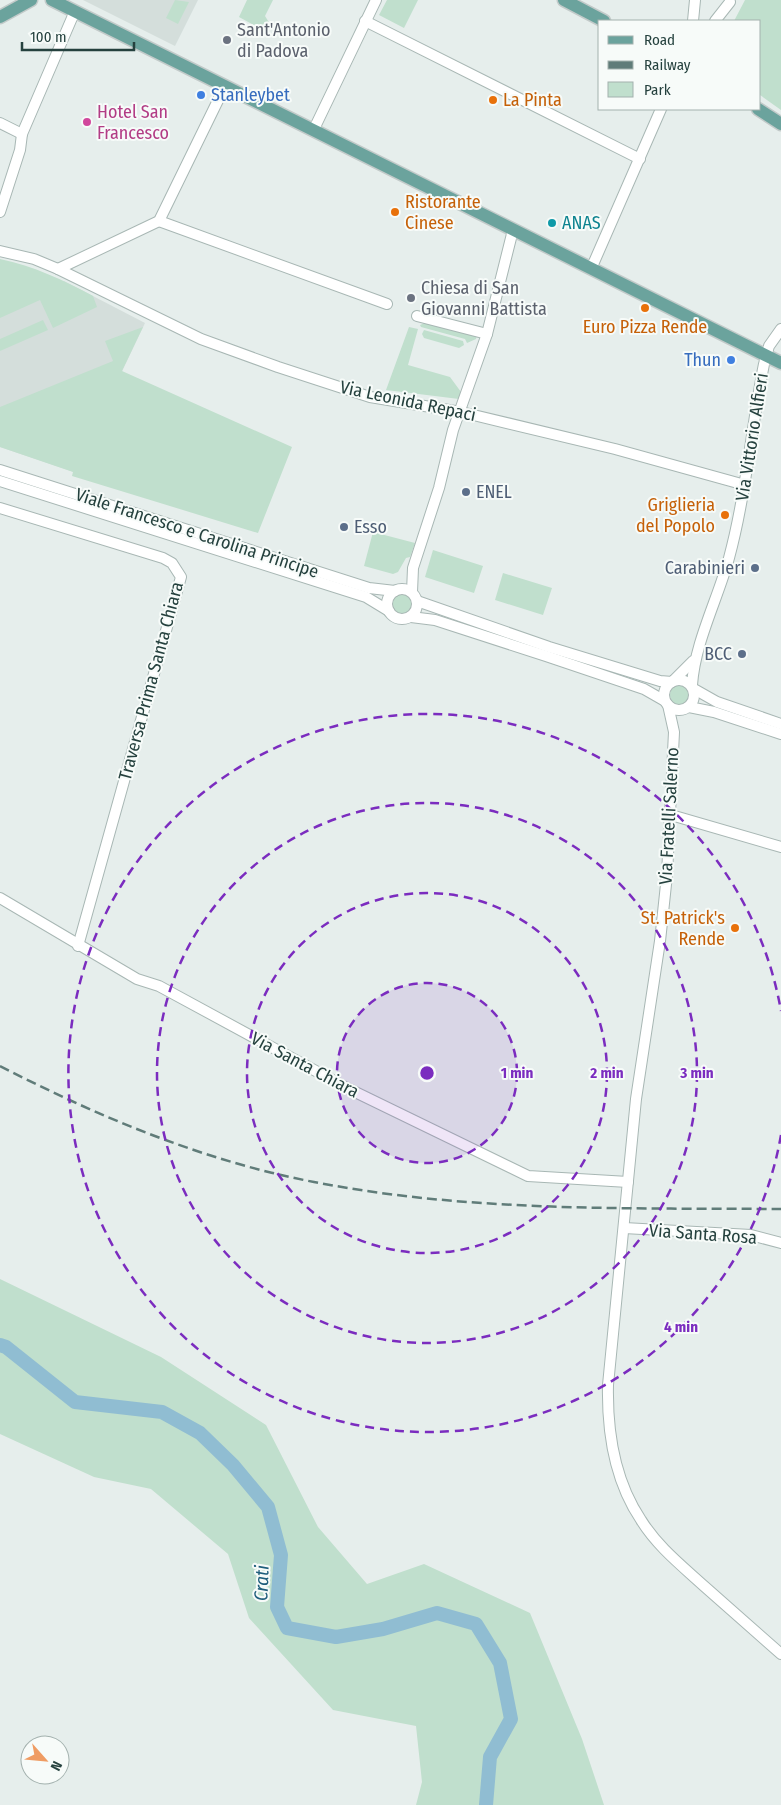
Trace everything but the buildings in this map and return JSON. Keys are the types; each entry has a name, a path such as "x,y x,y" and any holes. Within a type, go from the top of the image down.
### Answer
{"main road":[{"path":"0,10 16,0"},
{"path":"0,17 31,0"},
{"path":"52,0 781,363"},
{"path":"564,0 602,20"},
{"path":"760,110 781,124"}],"street":[{"path":"314,129 376,0"},
{"path":"693,20 696,0"},
{"path":"716,20 731,1"},
{"path":"722,20 731,1"},
{"path":"0,212 20,150 22,134 75,11"},
{"path":"365,21 640,159"},
{"path":"58,269 159,220 225,86"},
{"path":"591,269 661,110"},
{"path":"0,123 22,134"},
{"path":"159,220 388,304"},
{"path":"389,611 388,602 413,568 439,488 454,430 487,334 513,230"},
{"name":"Via Leonida Repaci","path":"0,251 34,259 58,269 201,339 370,397 461,412 615,449 746,485"},
{"path":"417,316 487,334"},
{"name":"Via Vittorio Alfieri","path":"693,687 693,661 729,558 746,485 757,400 766,356 769,346 781,329"},
{"path":"766,356 774,350 781,340"},
{"name":"Viale Francesco e Carolina Principe","path":"0,470 369,588 396,591 403,589 433,608 648,679 672,682 684,680 717,702 781,724"},
{"name":"Viale Francesco e Carolina Principe","path":"0,480 366,597 401,619 411,617 435,620 644,689 676,710 687,708 714,712 781,734"},
{"name":"Traversa Prima Santa Chiara","path":"0,508 163,558 172,563 181,577 78,946"},
{"path":"411,617 416,610 413,568"},
{"name":"Via Vittorio Alfieri","path":"672,682 693,661"},
{"path":"667,703 666,688 672,682"},
{"path":"687,708 694,700 693,687"},
{"name":"Via Fratelli Salerno","path":"667,703 674,732 671,815 660,941 636,1099 608,1384 608,1420 614,1458 624,1488 641,1520 666,1551 781,1654"},
{"name":"Via Fratelli Salerno","path":"674,732 687,708"},
{"path":"671,815 781,847"},
{"name":"Via Santa Chiara","path":"0,898 78,946 137,979 159,986 349,1090 528,1176 628,1182"},
{"name":"Via Santa Rosa","path":"624,1228 751,1235 781,1243"}],"shaded area":[{"path":"83,0 198,0 175,46"},
{"path":"64,281 145,323 74,472 0,447 0,306"}],"green space":[{"path":"175,0 189,2 178,24 166,18"},
{"path":"247,0 273,0 265,16 270,24 259,28 239,17"},
{"path":"387,0 418,0 404,28 379,15"},
{"path":"745,0 781,0 781,110 761,96 761,20 735,20"},
{"path":"0,259 48,274 71,284 93,296 97,307 53,328 40,300 0,318"},
{"path":"43,320 48,330 0,351 0,339"},
{"path":"427,322 477,335 476,339 467,343 465,339 421,327 420,325"},
{"path":"143,327 122,371 292,447 258,533 72,476 73,472 0,447 0,407 113,361 105,341"},
{"path":"409,327 418,329 408,365 450,377 461,392 459,399 386,390"},
{"path":"424,330 463,341 464,345 459,348 424,338 422,334"},
{"path":"373,532 415,543 410,557 406,558 398,572 393,574 364,566"},
{"path":"433,550 483,566 474,593 425,577"},
{"path":"503,573 552,588 543,615 495,600"},
{"path":"398,593 406,593 413,600 413,608 406,615 398,615 391,608 391,600"},
{"path":"677,684 685,684 692,691 692,699 685,706 677,706 670,699 670,691"},
{"path":"0,1279 161,1357 266,1425 318,1527 367,1584 424,1564 530,1613 582,1739 604,1805 416,1805 422,1782 416,1726 333,1710 249,1618 228,1554 151,1489 94,1477 0,1434"}],"waterway":[{"name":"Crati","path":"0,1345 6,1347 75,1402 162,1412 200,1433 233,1465 268,1507 281,1555 277,1607 287,1628 336,1637 383,1629 437,1613 476,1624 500,1663 511,1719 490,1757 486,1805"}],"railway":[{"path":"0,1066 75,1103 192,1150 273,1173 314,1182 372,1192 488,1203 605,1208 781,1209"}],"place":[{"name":"Sant'Antonio di Padova","path":"227,40"},
{"name":"Stanleybet","path":"201,95"},
{"name":"La Pinta","path":"493,100"},
{"name":"Hotel San Francesco","path":"87,122"},
{"name":"Ristorante Cinese","path":"395,212"},
{"name":"ANAS","path":"552,223"},
{"name":"Chiesa di San Giovanni Battista","path":"411,298"},
{"name":"Euro Pizza Rende","path":"645,308"},
{"name":"Thun","path":"731,360"},
{"name":"ENEL","path":"466,492"},
{"name":"Griglieria del Popolo","path":"725,515"},
{"name":"Esso","path":"344,527"},
{"name":"Carabinieri","path":"755,568"},
{"name":"BCC","path":"742,654"},
{"name":"St. Patrick's Rende","path":"735,928"}]}
